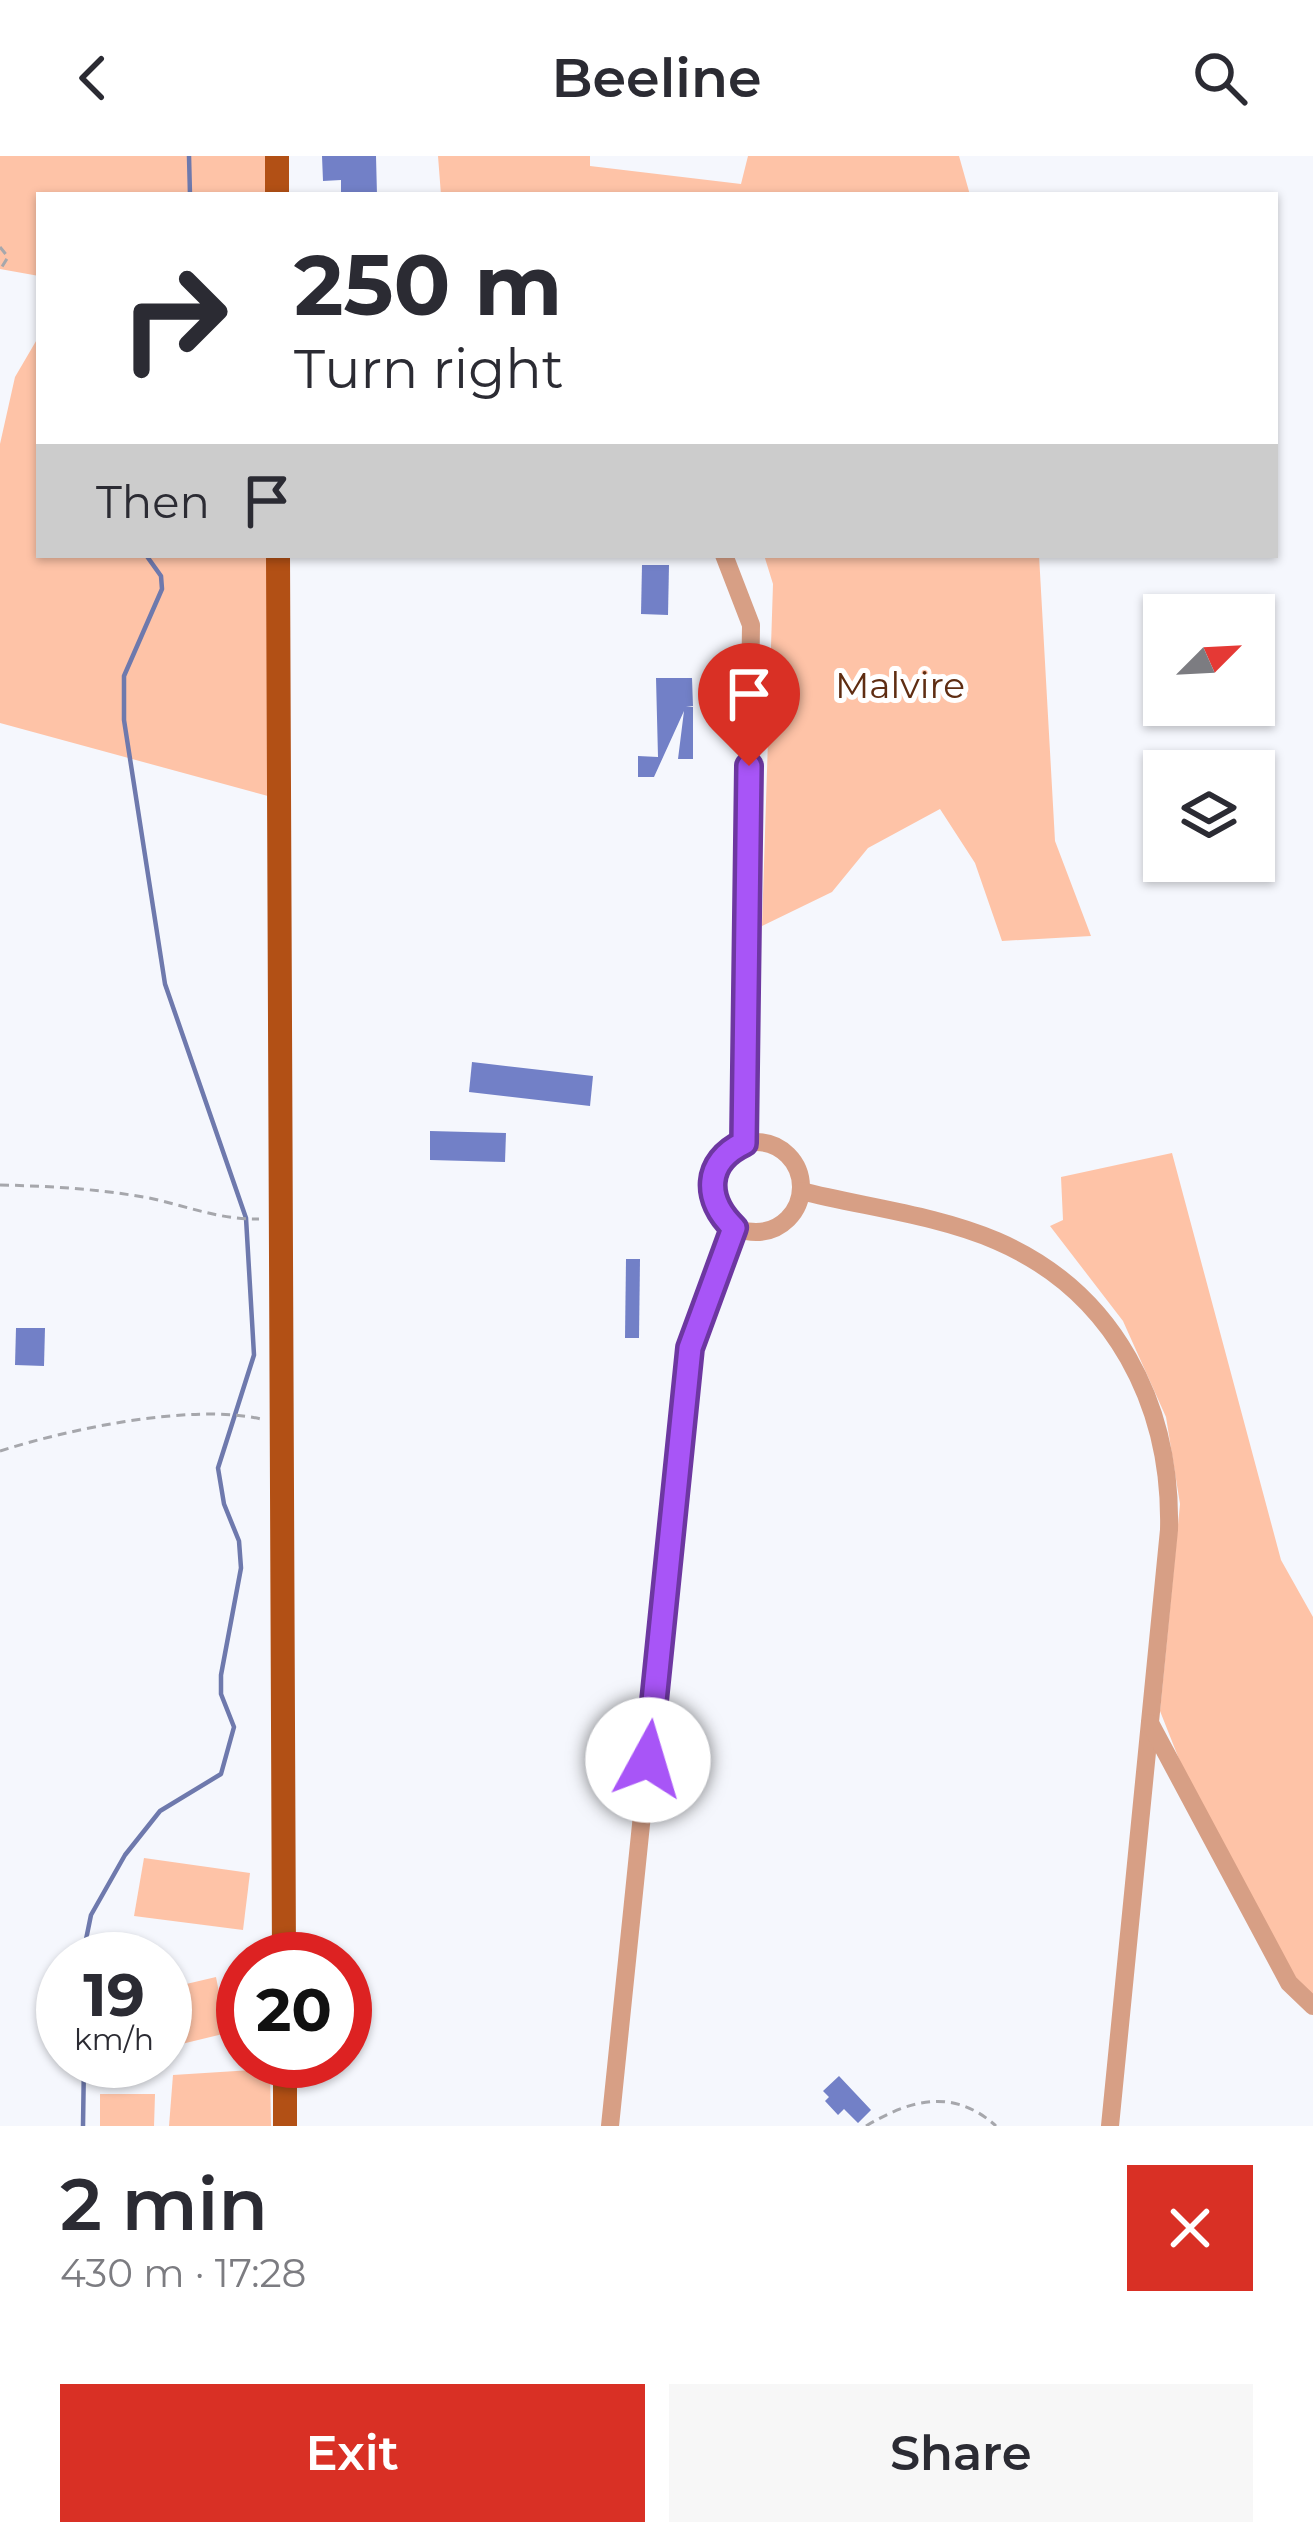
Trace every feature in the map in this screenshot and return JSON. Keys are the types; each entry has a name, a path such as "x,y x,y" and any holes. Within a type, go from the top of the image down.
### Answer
{"main road":[{"path":"277,156 278,192"},
{"path":"278,558 284,1932"},
{"path":"285,2088 285,2126"}],"lane":[{"path":"725,558 751,625 744,1143"},
{"path":"744,1143 778,1148 791,1159 801,1191 796,1208 769,1231 734,1228 712,1200 711,1181 728,1151 744,1143"},
{"path":"801,1191 995,1240 1065,1280 1120,1345 1157,1413 1170,1479 1110,2126"},
{"path":"610,2126 690,1348 734,1228"},
{"path":"1150,1723 1289,1983 1313,2006"}],"path":[{"path":"0,247 8,257 0,270"},
{"path":"0,1185 66,1186 151,1198 236,1220 257,1219"},
{"path":"0,1451 63,1431 241,1414"},
{"path":"866,2126 909,2104 938,2099 961,2102 996,2126"}],"green space":[{"path":"0,156 271,156 271,192 36,192 36,275 0,269"},
{"path":"438,156 590,156 590,166 741,184 748,156 959,156 969,192 441,192"},
{"path":"36,341 36,558 275,558 279,799 0,723 0,444 15,377"},
{"name":"Malvire","path":"765,558 1039,558 1055,841 1091,936 1002,941 975,863 940,809 868,848 832,892 762,926 773,584"},
{"path":"1172,1153 1281,1560 1313,1617 1313,2006 1213,1845 1160,1711 1180,1504 1166,1417 1123,1321 1050,1226 1063,1220 1061,1177"},
{"path":"144,1858 250,1873 243,1930 134,1916"},
{"path":"216,1977 216,2036 192,2041 192,1983"},
{"path":"216,2072 216,2088 270,2088 271,2126 169,2126 172,2088 192,2088 192,2074"},
{"path":"100,2094 155,2094 154,2126 100,2126"}],"building":[{"path":"322,156 376,156 377,192 341,192 341,180 323,181"},
{"path":"642,565 669,565 668,615 641,614"},
{"path":"656,678 692,678 693,706 686,706 693,707 693,759 678,759 684,711 654,777 638,777 638,756 658,757"},
{"path":"472,1062 593,1076 590,1106 469,1092"},
{"path":"430,1131 506,1133 505,1162 430,1160"},
{"path":"626,1259 640,1259 639,1338 625,1338"},
{"path":"16,1328 45,1328 44,1366 15,1365"},
{"path":"839,2076 871,2110 858,2123 844,2109 838,2115 825,2101 829,2097 823,2091"}],"waterway":[{"path":"189,156 190,192"},
{"path":"88,1932 91,1915 125,1855 160,1811 221,1774 234,1727 221,1694 221,1675 241,1568 239,1541 224,1504 218,1468 254,1355 246,1218 165,984 124,720 124,676 162,589 161,576 148,558"},
{"path":"83,2126 84,2088"}],"route":[{"path":"648,1760 690,1348 734,1228 712,1200 711,1181 728,1151 744,1143 749,766"}]}
